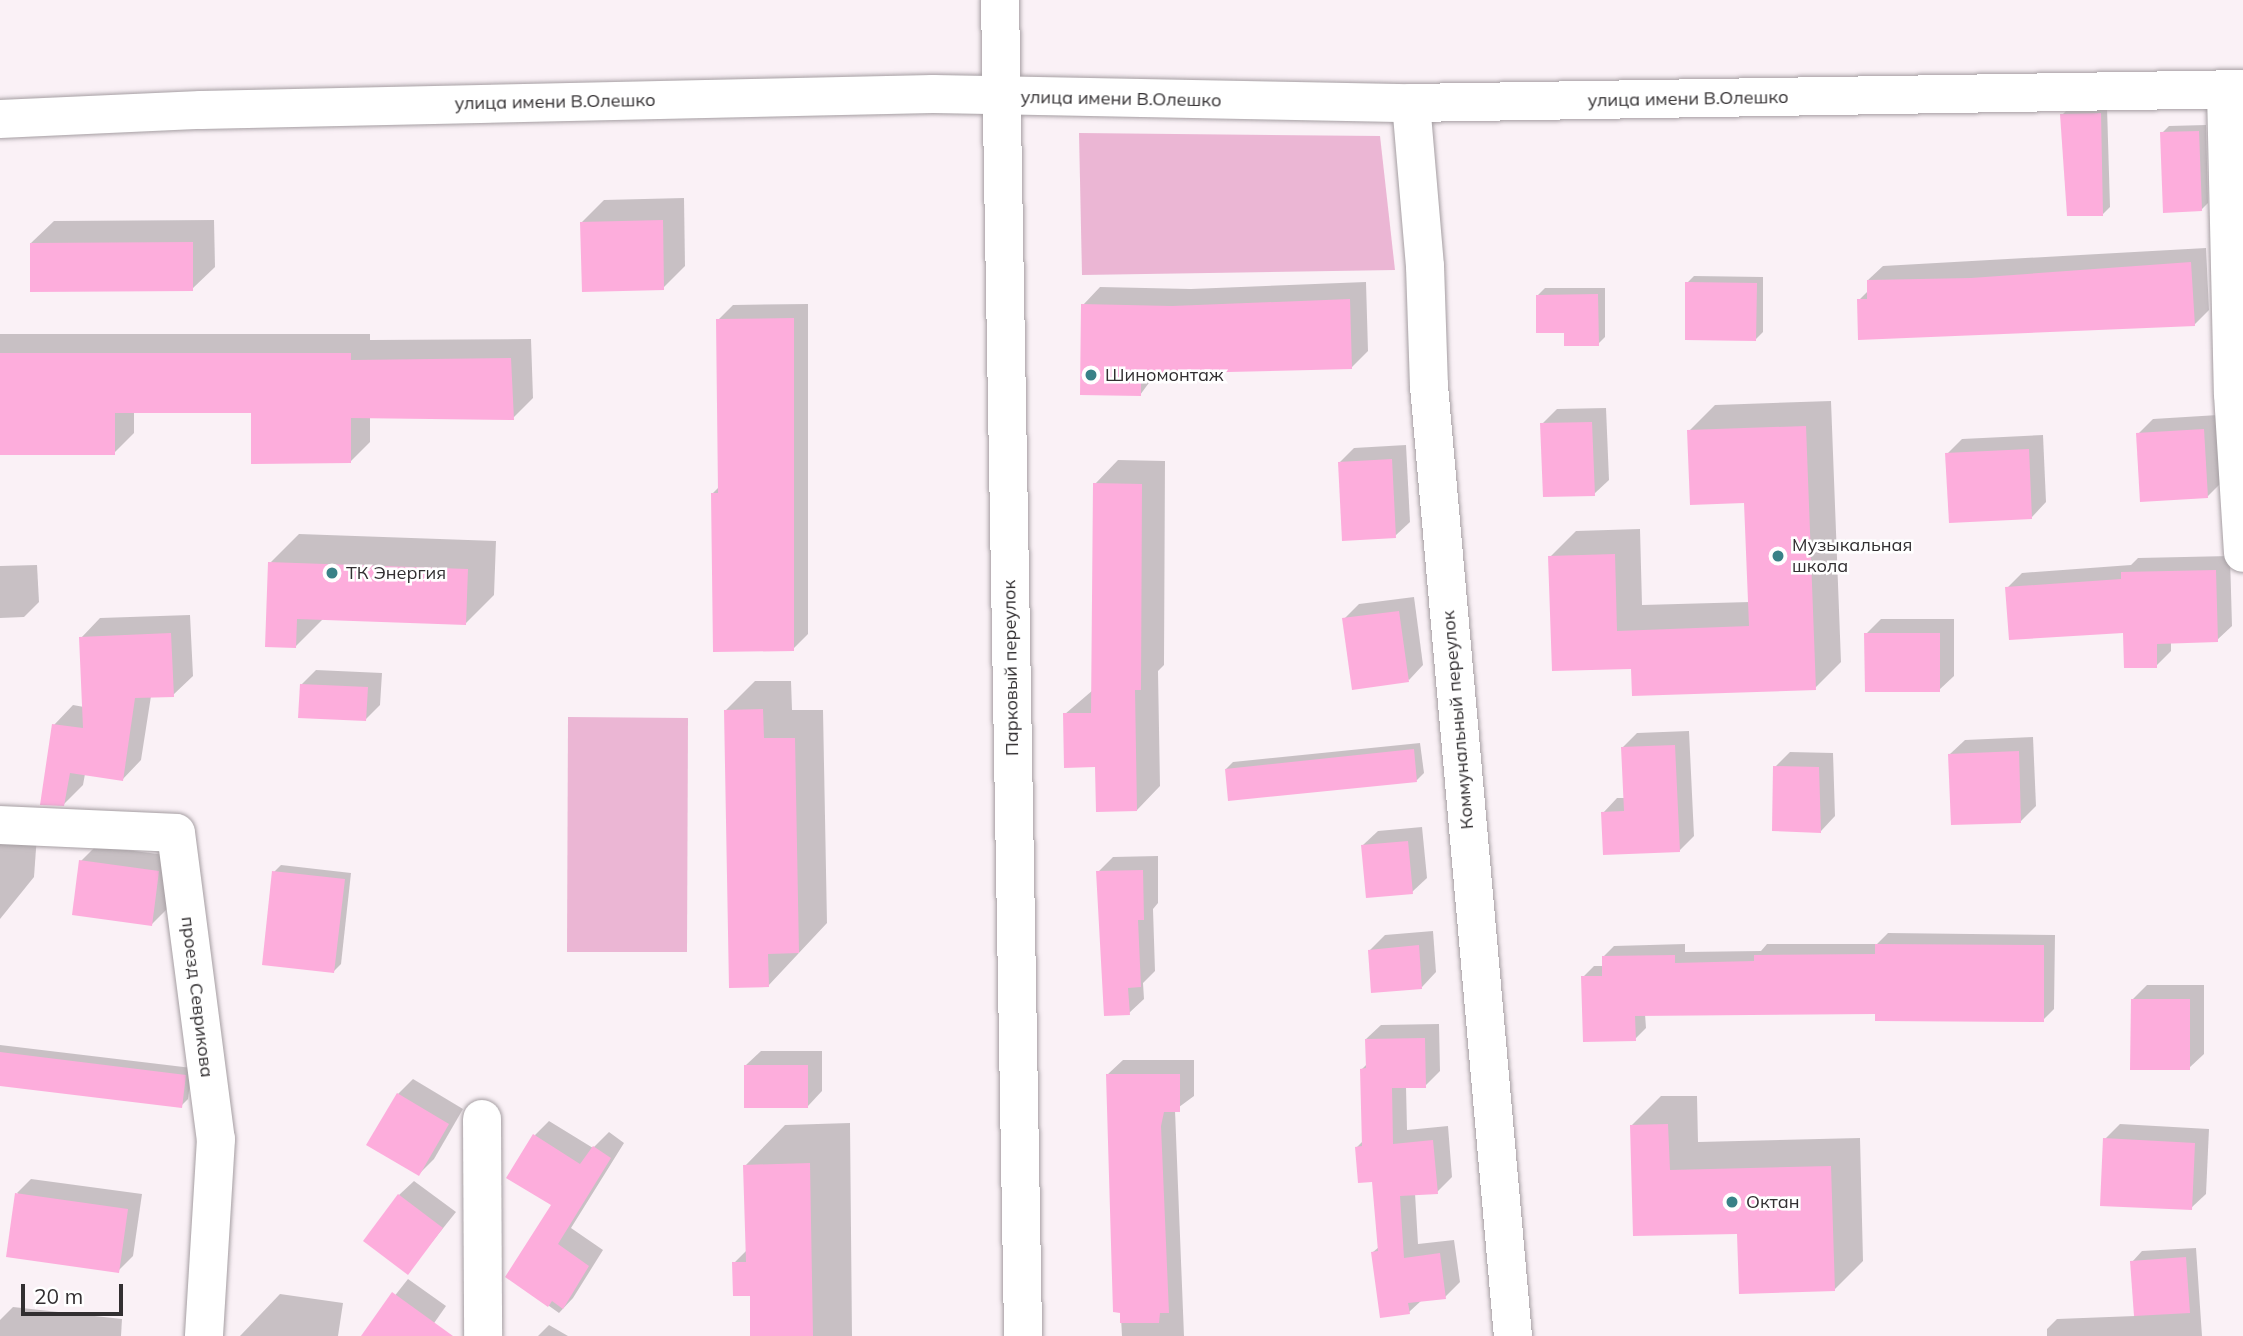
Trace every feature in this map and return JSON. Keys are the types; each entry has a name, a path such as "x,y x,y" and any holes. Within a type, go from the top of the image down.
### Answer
{"street":[{"name":"Парковый переулок","path":"1000,0 1004,97 1023,1336"},
{"name":"улица имени В.Олешко","path":"0,119 243,109 919,95 1411,103 2235,90"},
{"path":"2235,90 2233,394 2243,553"},
{"name":"Коммунальный переулок","path":"1411,103 1425,266 1429,393 1513,1336"},
{"name":"проезд Севрикова","path":"0,825 176,833 216,1139 204,1336"},
{"path":"482,1119 483,1336"}],"shaded area":[{"path":"1079,133 1380,136 1395,270 1082,275"},
{"path":"568,717 688,718 687,952 567,952"}],"building":[{"path":"2101,113 2103,216 2067,216 2060,114"},
{"path":"2199,131 2202,211 2163,213 2160,132"},
{"path":"663,220 664,290 582,292 580,222"},
{"path":"193,242 193,291 30,292 30,243"},
{"path":"2191,262 2195,326 1858,340 1857,299 1867,299 1867,280 1971,278"},
{"path":"1685,282 1757,283 1756,341 1685,340"},
{"path":"1598,294 1599,346 1564,346 1564,333 1536,333 1536,295"},
{"path":"1350,299 1352,369 1141,374 1141,396 1080,395 1081,304 1172,306"},
{"path":"794,318 794,651 713,652 711,493 718,493 716,319"},
{"path":"0,353 351,353 351,360 511,358 514,420 351,418 351,463 251,464 251,413 115,413 115,455 0,455"},
{"path":"1592,422 1595,496 1543,497 1540,423"},
{"name":"Музыкальная школа","path":"1806,426 1816,690 1632,696 1631,669 1552,671 1548,556 1615,554 1617,631 1749,626 1744,503 1690,505 1687,430"},
{"path":"2204,429 2208,498 2140,502 2136,433"},
{"path":"2029,449 2032,519 1949,523 1945,453"},
{"path":"1392,459 1396,538 1342,541 1338,462"},
{"path":"1093,483 1142,484 1141,690 1135,690 1137,811 1096,812 1095,767 1064,768 1063,713 1091,713"},
{"path":"268,562 468,569 466,625 297,619 296,648 265,647"},
{"path":"2216,570 2218,642 2157,644 2157,668 2124,668 2123,633 2009,640 2005,587 2121,579 2121,572"},
{"path":"1399,611 1409,682 1352,690 1342,618"},
{"path":"171,633 174,697 135,698 123,781 70,773 64,806 40,805 52,724 83,728 79,637"},
{"path":"1864,633 1940,633 1940,692 1865,692"},
{"path":"300,684 368,687 366,721 298,718"},
{"path":"763,709 764,738 795,738 799,953 768,954 769,987 729,988 724,710"},
{"path":"1675,745 1680,852 1603,855 1601,812 1624,811 1621,747"},
{"path":"1414,749 1417,782 1228,801 1225,769"},
{"path":"2019,751 2021,823 1951,825 1948,754"},
{"path":"1773,766 1819,767 1821,833 1772,831"},
{"path":"1408,841 1413,894 1366,898 1361,845"},
{"path":"79,860 159,871 152,926 72,915"},
{"path":"1143,870 1144,920 1138,920 1141,987 1128,988 1130,1015 1104,1016 1096,871"},
{"path":"272,871 345,879 334,973 262,965"},
{"path":"1875,944 2044,945 2044,1022 1875,1021 1875,1014 1635,1016 1636,1041 1583,1042 1581,976 1602,976 1602,956 1675,955 1675,963 1754,961 1754,955 1875,954"},
{"path":"1419,945 1422,989 1371,993 1368,950"},
{"path":"2131,999 2190,999 2190,1070 2130,1070"},
{"path":"1425,1038 1426,1088 1392,1088 1393,1144 1433,1140 1438,1194 1400,1196 1404,1258 1440,1253 1446,1299 1408,1303 1410,1314 1380,1318 1371,1252 1378,1251 1372,1182 1358,1183 1355,1147 1362,1146 1360,1069 1366,1068 1365,1039"},
{"path":"0,1052 186,1075 182,1108 0,1086"},
{"path":"744,1065 808,1065 808,1108 744,1108"},
{"path":"1106,1074 1180,1074 1180,1112 1164,1112 1161,1126 1169,1313 1160,1313 1159,1323 1120,1323 1120,1313 1113,1312"},
{"path":"397,1093 449,1124 419,1176 366,1145"},
{"name":"Октан","path":"1668,1124 1670,1170 1831,1166 1835,1291 1739,1294 1737,1234 1633,1236 1630,1125"},
{"path":"533,1134 580,1164 593,1146 611,1158 558,1244 589,1266 563,1309 552,1301 548,1307 505,1277 551,1205 506,1178"},
{"path":"2103,1138 2195,1143 2192,1210 2100,1206"},
{"path":"810,1163 813,1336 750,1336 750,1296 733,1296 732,1262 746,1262 743,1165"},
{"path":"15,1193 128,1209 119,1273 6,1257"},
{"path":"398,1194 443,1228 408,1275 363,1241"},
{"path":"2186,1257 2190,1313 2134,1316 2130,1261"},
{"path":"392,1292 453,1336 361,1336"}],"place":[{"name":"Шиномонтаж","path":"1091,375"},
{"name":"Музыкальная школа","path":"1778,556"},
{"name":"ТК Энергия","path":"332,573"},
{"name":"Октан","path":"1732,1202"}]}
